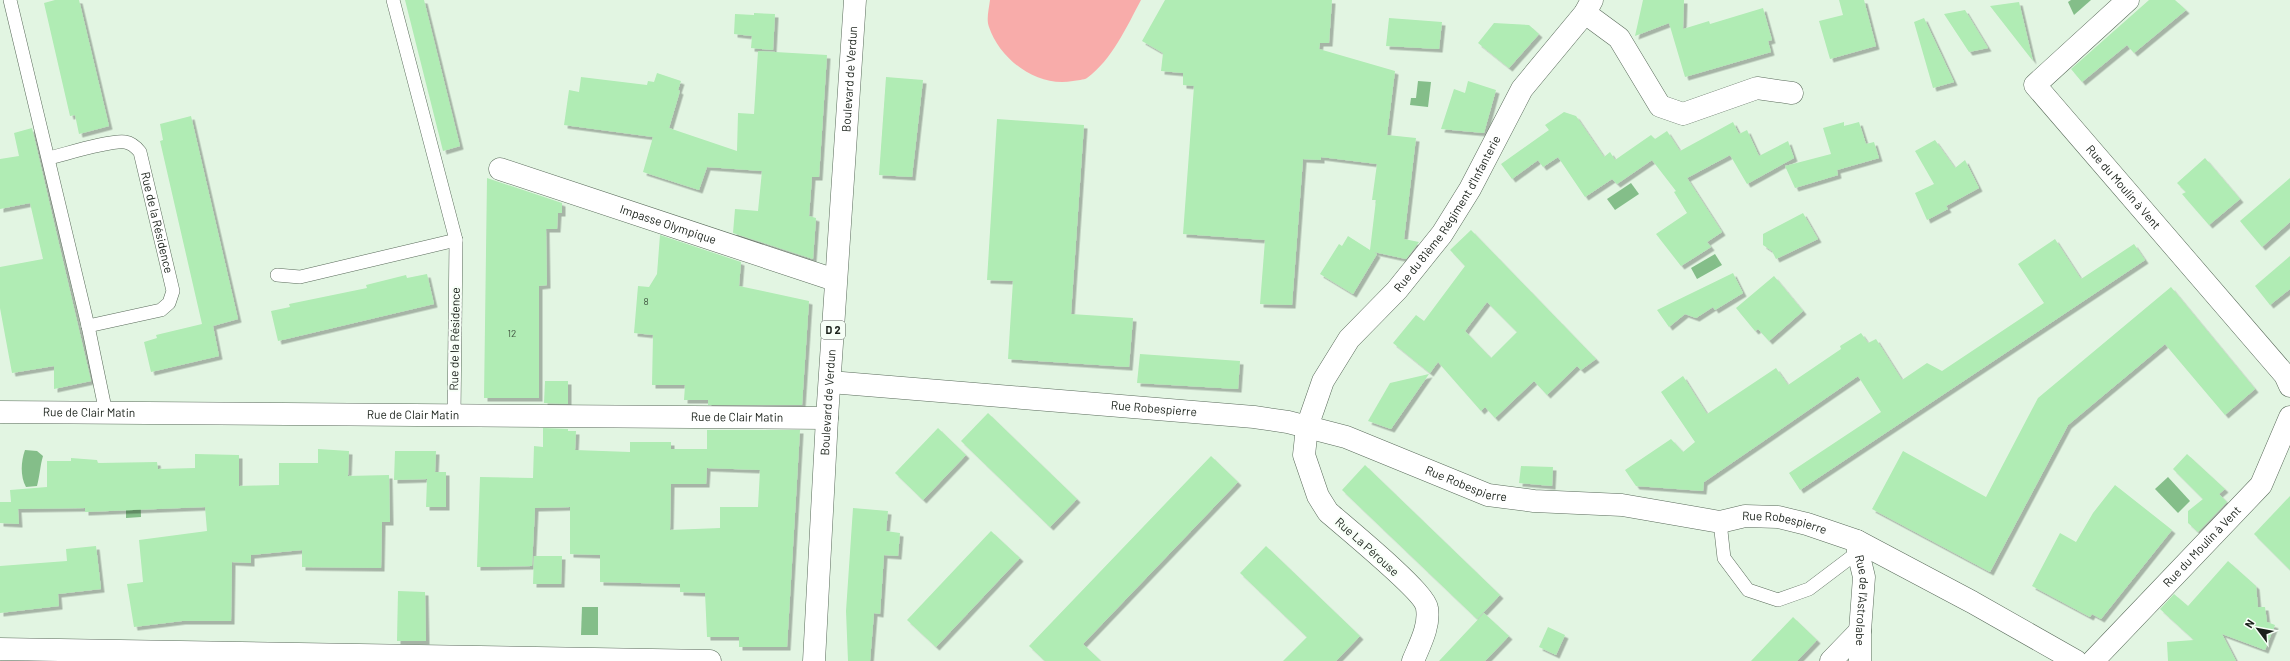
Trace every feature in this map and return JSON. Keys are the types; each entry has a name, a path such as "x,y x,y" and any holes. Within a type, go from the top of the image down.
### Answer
{"street":[{"name":"Boulevard de Verdun","path":"814,661 835,280 855,0"},
{"name":"Rue du Moulin à Vent","path":"2128,0 2035,85 2284,375 2290,386"},
{"path":"1588,6 1619,38 1660,106 1683,114 1757,88 1792,92"},
{"name":"Rue du 81ème Régiment d'Infanterie","path":"1307,427 1323,381 1337,357 1364,322 1420,264 1442,234 1470,189 1522,89 1588,6"},
{"name":"Impasse Olympique","path":"500,169 835,280"},
{"name":"Rue Robespierre","path":"830,382 1254,416 1307,427 1360,441 1488,495 1534,501 1622,505 1720,522 1745,516 1778,517 1807,524 1972,602 2076,661"},
{"name":"Rue de Clair Matin","path":"0,412 454,414 827,418"},
{"name":"Rue du Moulin à Vent","path":"2093,661 2262,485 2290,417"},
{"name":"Rue La Pérouse","path":"1307,427 1304,455 1318,496 1328,512 1416,590 1427,607 1426,627 1413,661"},
{"name":"Rue de l'Astrolabe","path":"1858,547 1864,577 1860,630 1860,661"},
{"path":"1831,661 1860,630"},
{"path":"0,649 710,661"}],"lane":[{"path":"10,0 49,158 88,326 106,413"},
{"name":"Rue de la Résidence","path":"393,0 456,240 454,414"},
{"name":"Rue de la Résidence","path":"49,158 117,142 131,144 137,148 140,152 173,291 169,303 161,310 88,326"},
{"path":"277,275 300,277 456,240"},
{"path":"1720,522 1724,558 1748,590 1778,600 1809,589 1858,547"}],"shaded area":[{"path":"990,0 1141,0 1118,42 1096,71 1084,79 1060,82 1034,76 1022,69 1002,50 994,39 988,24"},
{"path":"2071,0 2091,0 2074,15 2068,2"},
{"path":"1418,81 1431,82 1428,107 1410,105 1411,98 1416,98"},
{"path":"1631,183 1639,194 1615,210 1607,199"},
{"path":"1715,254 1722,265 1697,279 1691,268"},
{"path":"25,450 37,451 43,456 37,486 26,487 24,483 22,468"},
{"path":"2168,477 2190,501 2178,513 2155,489"},
{"path":"140,482 141,517 126,518 126,483"},
{"path":"582,607 598,607 598,635 581,635"}],"building":[{"path":"55,0 79,0 109,126 79,134 75,115 70,116 44,3"},
{"path":"405,0 424,0 460,146 443,151"},
{"path":"1165,0 1332,0 1329,43 1320,43 1319,49 1395,71 1387,135 1416,138 1404,239 1419,242 1406,259 1374,252 1377,254 1353,294 1320,274 1339,244 1342,246 1348,236 1370,250 1376,200 1372,200 1377,164 1321,157 1321,160 1303,159 1292,305 1260,304 1265,240 1183,234 1194,86 1183,85 1183,73 1161,71 1163,53 1142,41"},
{"path":"1643,0 1684,0 1683,29 1709,21 1710,24 1763,8 1772,40 1768,41 1771,52 1685,77 1669,23 1635,36"},
{"path":"1839,0 1864,0 1876,46 1830,59 1819,21 1843,15"},
{"path":"2149,0 2175,0 2186,10 2134,53 2127,45 2082,82 2071,69"},
{"path":"2019,2 2033,61 1990,6"},
{"path":"1965,10 1988,48 1969,52 1944,14"},
{"path":"754,13 775,14 773,50 751,48 752,36 734,34 735,14 754,15"},
{"path":"1389,18 1442,22 1439,49 1386,46"},
{"path":"1924,18 1954,82 1933,88 1914,22"},
{"path":"1494,23 1529,25 1539,34 1509,68 1478,43"},
{"path":"758,51 827,55 819,177 812,177 809,216 816,218 813,259 733,233 735,209 758,211 762,171 707,167 699,190 643,172 653,137 564,125 569,90 579,92 581,77 647,85 648,81 654,82 657,73 681,81 678,90 680,91 669,128 737,151 738,113 754,114"},
{"path":"886,77 923,80 912,177 879,175"},
{"path":"1468,81 1496,90 1484,133 1441,129 1454,89 1465,93"},
{"path":"1564,112 1576,116 1604,157 1610,152 1615,160 1651,135 1655,139 1667,131 1680,151 1733,122 1739,134 1747,130 1759,156 1788,141 1794,158 1747,184 1730,155 1687,178 1722,232 1707,242 1711,247 1681,266 1656,234 1687,213 1674,192 1676,191 1652,160 1617,184 1612,179 1585,197 1558,157 1543,167 1538,160 1512,179 1501,164 1549,130 1545,125"},
{"path":"191,116 238,319 213,326 219,356 151,372 144,342 157,338 156,335 202,324 160,141 163,140 160,124"},
{"path":"997,119 1084,125 1071,314 1133,318 1129,367 1008,359 1013,281 987,280"},
{"path":"1844,122 1844,126 1859,122 1866,144 1874,142 1879,158 1837,170 1838,175 1795,188 1785,166 1831,154 1823,128"},
{"path":"32,128 91,381 54,389 54,366 12,373 0,308 0,267 43,259 30,203 0,209 0,159 19,156 14,133"},
{"path":"1935,140 1955,168 1965,160 1979,188 1946,206 1948,209 1927,220 1915,193 1934,184 1915,151"},
{"path":"2205,158 2240,199 2209,225 2182,194 2186,192 2177,183"},
{"path":"487,178 562,203 562,213 558,213 557,229 546,229 547,285 539,286 539,398 484,398"},
{"path":"2290,178 2290,222 2262,247 2240,221"},
{"path":"1803,213 1818,239 1776,259 1772,251 1763,245 1763,234"},
{"path":"1471,230 1596,359 1581,370 1577,366 1547,395 1534,381 1495,418 1485,407 1481,411 1438,362 1430,373 1393,343 1416,315 1424,321 1465,266 1450,250","holes":["1487,302 1517,332 1491,358 1465,331"]},
{"path":"660,235 741,262 739,286 809,301 802,405 708,405 708,400 684,400 685,385 652,385 653,335 634,333 638,286 649,287 657,274"},
{"path":"2055,239 2081,279 2134,244 2145,260 1800,490 1789,473 1881,412 1858,376 1704,482 1703,491 1636,486 1625,470 1671,439 1683,452 1695,442 1661,392 1683,376 1707,414 1776,368 1788,385 1841,349 1840,346 1861,333 1868,343 1876,339 1902,380 1927,363 1942,371 2044,303 2018,264"},
{"path":"2290,256 2290,289 2270,305 2255,286"},
{"path":"1733,273 1743,293 1715,310 1713,307 1696,318 1685,314 1669,327 1657,310"},
{"path":"427,274 434,304 278,341 271,311 290,307 289,304 367,288 366,285 406,275 407,278"},
{"path":"1774,276 1803,311 1769,341 1758,329 1755,331 1736,308"},
{"path":"2171,287 2255,389 2225,415 2165,344 2068,425 1990,572 1872,509 1903,451 1986,497 2038,398"},
{"path":"1140,354 1240,361 1238,389 1137,383"},
{"path":"1429,374 1391,429 1368,421 1390,383"},
{"path":"545,381 568,381 568,404 544,403"},
{"path":"988,413 1077,499 1050,527 961,441"},
{"path":"543,428 568,429 568,431 576,431 575,450 630,452 630,442 671,442 671,449 707,449 707,430 800,430 787,647 739,647 739,637 707,637 705,593 680,592 680,584 600,582 600,555 570,554 570,507 535,508 532,566 477,567 480,477 533,478 534,446 543,447","holes":["707,468 760,470 758,507 720,507 720,528 670,530 671,484 706,484"]},
{"path":"938,428 966,455 923,500 895,473"},
{"path":"318,449 349,451 348,476 389,475 390,522 382,522 381,568 302,567 302,550 251,555 251,563 232,562 231,621 182,621 134,627 127,584 143,582 139,540 207,531 205,507 85,512 85,508 18,509 19,524 0,523 0,502 11,502 10,490 47,487 47,461 71,461 71,458 97,460 98,463 157,462 158,469 195,468 195,454 239,455 239,486 279,485 279,463 318,463"},
{"path":"395,451 436,451 435,472 446,472 446,507 426,507 427,479 394,480"},
{"path":"2187,454 2225,489 2219,494 2227,502 2198,532 2188,523 2188,511 2203,499 2173,469"},
{"path":"1211,456 1238,482 1083,644 1101,661 1045,661 1029,646"},
{"path":"1365,465 1500,595 1477,619 1342,490"},
{"path":"1521,466 1553,467 1552,486 1519,483"},
{"path":"2115,485 2172,530 2101,619 2092,614 2090,617 2032,586 2060,533 2076,542 2093,513"},
{"path":"2290,496 2290,570 2254,534"},
{"path":"853,508 888,511 886,531 900,533 898,556 884,555 880,614 874,613 870,661 848,661 846,611"},
{"path":"991,531 1020,558 936,647 907,620"},
{"path":"96,546 101,589 58,594 59,606 0,613 0,566 67,561 66,549"},
{"path":"1266,546 1360,636 1336,661 1283,661 1307,637 1240,573"},
{"path":"534,556 562,556 561,584 533,584"},
{"path":"2228,561 2256,586 2258,607 2265,607 2267,622 2275,625 2265,650 2222,634 2236,661 2168,661 2167,642 2194,640 2160,609 2174,594 2188,606"},
{"path":"398,591 425,592 426,641 397,641"},
{"path":"1484,613 1509,636 1485,661 1439,661"},
{"path":"1793,617 1817,640 1797,661 1751,661"},
{"path":"1548,627 1565,635 1556,655 1539,647"}]}
